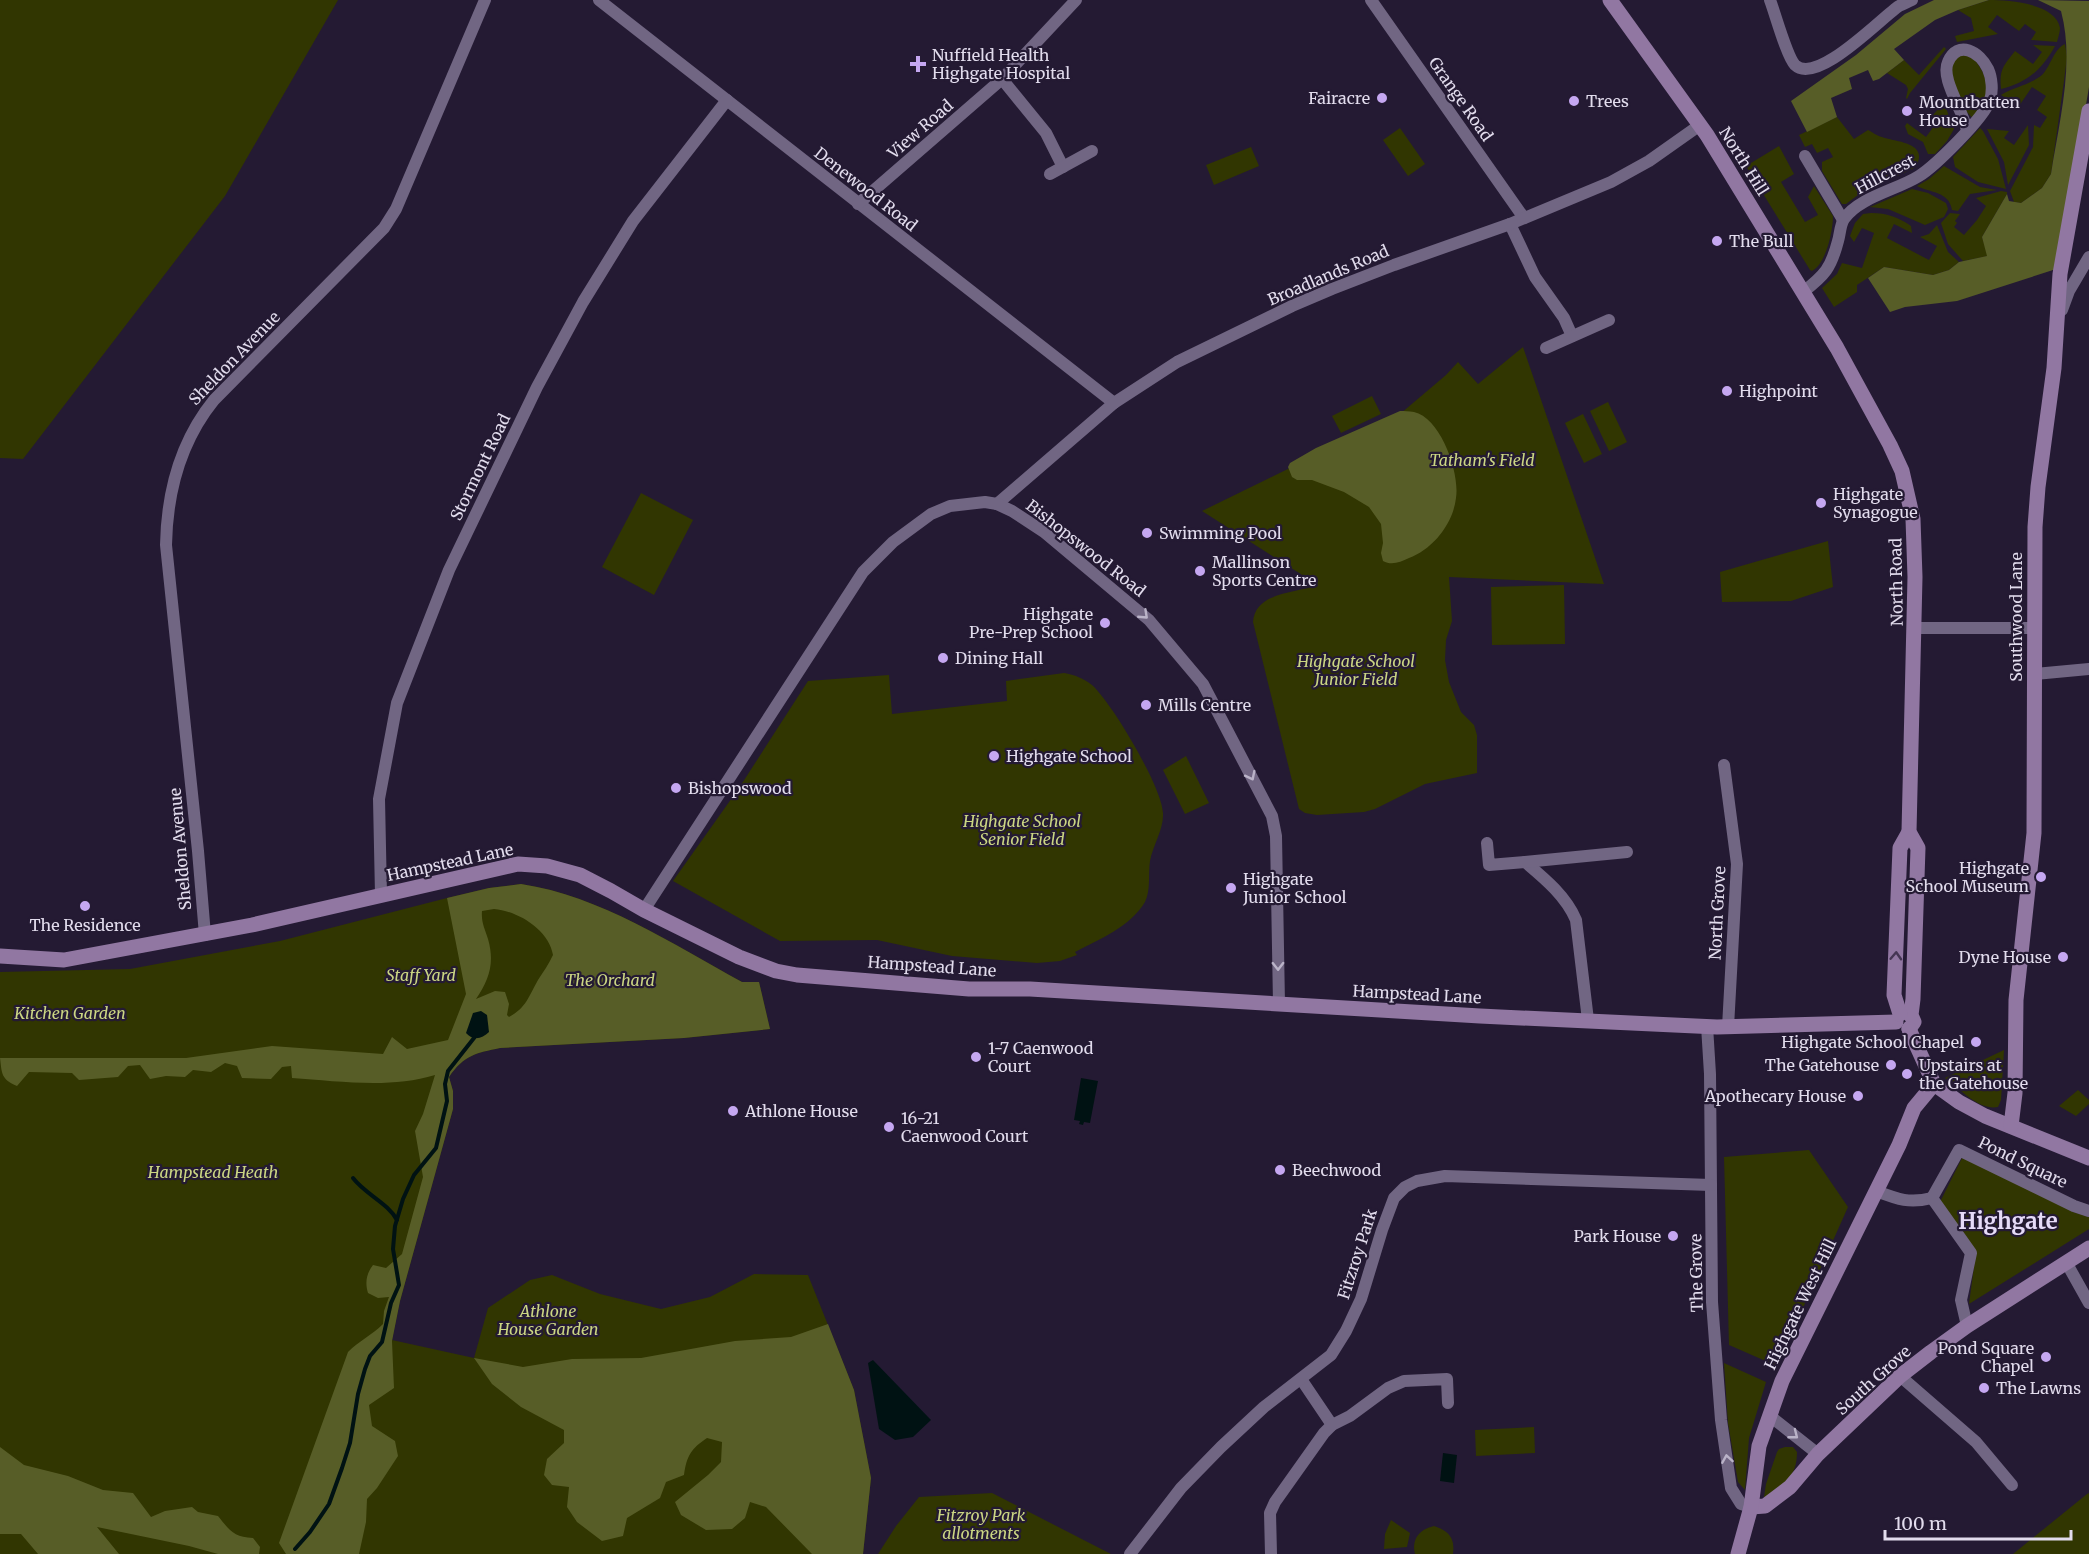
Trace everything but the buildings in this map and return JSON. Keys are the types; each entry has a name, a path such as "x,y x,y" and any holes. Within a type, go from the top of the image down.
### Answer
{"main road":[{"name":"North Hill","path":"1610,0 1700,125 1837,348"},
{"name":"Southwood Lane","path":"2011,1126 2015,1093 2016,1000 2034,833 2033,545 2038,487 2054,368 2062,264 2089,111"},
{"name":"North Road","path":"1837,348 1902,471 1913,519 1915,628 1909,832 1900,848 1894,995 1934,1084"},
{"name":"Hampstead Lane","path":"0,956 64,960 205,934 518,864 547,867 580,875 644,910 739,957 776,972 969,988 1030,989 1480,1016 1728,1027 1904,1020"},
{"path":"1934,1084 1959,1102 1985,1116 2089,1158"},
{"name":"Highgate West Hill","path":"1738,1554 1751,1507 1759,1446 1782,1381 1899,1145 1914,1108 1934,1084"},
{"name":"South Grove","path":"1751,1507 1765,1506 1790,1487 1818,1454 1900,1376 1967,1326 2089,1248"}],"street":[{"name":"Sheldon Avenue","path":"205,934 166,545 167,513 179,459 198,420 214,400 384,228 396,209 485,0"},
{"name":"Denewood Road","path":"599,0 1114,403"},
{"name":"View Road","path":"858,204 1002,79 1076,0"},
{"name":"Grange Road","path":"1371,0 1524,218"},
{"path":"1770,0 1789,53 1794,64 1801,69 1817,67 1852,46 1898,3 1912,0"},
{"name":"Hillcrest","path":"1844,220 1871,198 1929,170 1967,131 1977,120 1990,101 1989,71 1982,58 1972,51 1965,50 1952,55 1946,66 1946,76 1962,111 1967,131"},
{"path":"1002,79 1046,133 1063,167"},
{"name":"Stormont Road","path":"381,895 379,799 397,703 449,570 537,387 583,302 633,221 727,99"},
{"name":"Broadlands Road","path":"997,504 1114,403 1177,362 1292,306 1394,265 1510,224 1611,182 1649,161 1700,125"},
{"path":"1050,174 1092,151"},
{"path":"1803,292 1826,273 1831,264 1844,220 1805,156"},
{"path":"1510,224 1534,277 1564,318 1572,336"},
{"path":"2058,320 2069,291 2088,258"},
{"path":"1546,348 1609,320"},
{"name":"Bishopswood Road","path":"644,910 863,572 893,542 931,514 950,506 985,502 997,504 1012,511 1044,532 1134,606 1187,662 1213,701 1274,823 1279,1004"},
{"path":"1915,628 2033,628"},
{"path":"2035,674 2089,669"},
{"name":"North Grove","path":"1724,765 1737,864 1728,1027"},
{"path":"1487,843 1489,865 1627,852"},
{"path":"1525,862 1549,883 1572,911 1576,920 1588,1020"},
{"name":"The Grove","path":"1707,1026 1712,1302 1720,1420 1731,1488 1741,1504 1751,1507"},
{"name":"Pond Square","path":"1932,1198 1959,1150 2074,1206 2089,1210"},
{"name":"Fitzroy Park","path":"1130,1554 1181,1488 1205,1464 1264,1407 1331,1355 1346,1331 1361,1299 1394,1198 1405,1187 1430,1177 1445,1176 1711,1185"},
{"path":"1876,1191 1902,1201 1918,1202 1932,1198 1971,1253 1961,1299 1967,1326"},
{"path":"2066,1262 2089,1303"},
{"path":"1900,1376 1976,1442 2012,1485"},
{"path":"1301,1379 1332,1425"},
{"path":"1271,1554 1270,1513 1275,1502 1332,1425 1350,1416 1388,1388 1404,1381 1447,1379 1448,1403"},
{"path":"1770,1416 1818,1454"}],"green space":[{"path":"0,0 338,0 225,196 23,459 0,458"},
{"path":"1934,0 1989,0 1935,20 1894,49 1904,60 1879,79 1873,81 1868,70 1849,78 1852,89 1831,98 1837,117 1807,132 1791,101 1856,55 1905,14"},
{"path":"1989,0 2019,2 2050,13 2057,20 2060,28 2057,42 2031,40 2036,32 2025,24 2019,31 1997,15 1988,27 1998,34 1957,42 1955,36 1974,31 1971,18 1958,10"},
{"path":"2038,0 2089,1 2089,87 2058,271 2053,270 1957,301 1905,307 1890,312 1868,278 1884,267 1933,275 1949,270 1959,262 1987,256 1982,237 2007,194 2009,201 2021,203 2042,188 2051,174 2066,72 2065,31 2061,11"},
{"path":"2065,44 2067,57 2051,174 2042,188 2021,203 2014,202 2010,191 2033,147 2034,125 2040,128 2047,117 2037,110 2046,96 2032,87 2019,106 2001,95 2043,74 2058,50"},
{"path":"2033,45 2055,46 2039,69 2026,79 2001,89 2001,73 2007,61 2015,51 2033,64 2042,52"},
{"path":"1944,47 1946,49 1907,99 1906,85 1887,73 1904,60 1919,75"},
{"path":"1961,55 1972,56 1987,83 1985,102 1973,118 1961,102 1952,79 1952,64"},
{"path":"1944,103 1954,129 1935,154 1928,154 1923,142 1908,134 1905,126 1907,123 1926,137 1937,122 1931,117"},
{"path":"1837,117 1854,139 1868,130 1880,136 1909,144 1918,152 1919,159 1916,167 1842,204 1822,171 1822,162 1833,157 1828,148 1817,153 1812,144 1805,147 1799,135"},
{"path":"2028,125 2029,145 2008,185 2004,162 1987,129 2009,131 2004,138 2014,145"},
{"path":"1400,128 1425,164 1408,176 1383,140"},
{"path":"1980,128 1998,159 2006,189 1978,182 1955,167 1953,157"},
{"path":"1779,146 1794,174 1781,182 1805,222 1818,215 1808,197 1814,186 1833,216 1832,230 1825,254 1812,271 1746,166"},
{"path":"1251,147 1259,166 1214,185 1206,165"},
{"path":"1944,166 1980,187 1997,190 1970,194 1958,211 1952,210 1943,196 1917,186"},
{"path":"1912,189 1928,193 1946,203 1948,209 1944,217 1925,225 1888,209 1870,207"},
{"path":"2001,191 2007,194 1982,237 1988,256 1963,261 1948,244 1941,223 1950,213 1960,214 1954,227 1964,235 1986,206 1976,198"},
{"path":"1863,214 1892,216 1911,226 1912,233 1894,224 1887,238 1929,260 1937,246 1920,237 1929,234 1937,225 1948,252 1959,262 1949,270 1933,275 1884,267 1857,285 1857,292 1834,307 1822,288 1837,274 1842,263 1862,268 1874,233 1862,228 1854,242 1850,236 1855,223"},
{"path":"1523,347 1604,584 1449,577 1452,621 1446,640 1445,660 1449,682 1461,712 1474,725 1477,735 1477,773 1425,784 1375,809 1364,812 1317,815 1305,813 1299,809 1253,622 1255,612 1269,599 1318,585 1202,511 1400,414 1458,362 1478,384"},
{"path":"1372,396 1381,414 1341,433 1332,416"},
{"path":"1608,402 1627,442 1609,451 1590,411"},
{"path":"1400,411 1414,412 1424,416 1433,424 1452,461 1456,498 1451,517 1434,542 1418,554 1399,562 1390,563 1383,561 1381,524 1369,507 1344,492 1312,480 1297,480 1292,477 1288,467 1290,463 1316,448"},
{"path":"1583,414 1602,454 1584,463 1565,423"},
{"path":"641,493 693,520 654,595 602,567"},
{"path":"1828,541 1833,587 1791,601 1722,602 1720,572"},
{"path":"1564,585 1565,644 1492,645 1491,587"},
{"name":"Highgate School Senior Field","path":"1064,673 1079,677 1092,685 1111,709 1145,766 1163,813 1162,825 1151,855 1149,887 1145,902 1123,926 1075,952 1077,955 1060,961 1037,963 952,956 877,940 780,941 673,881 739,788 808,681 889,675 892,714 1007,701 1006,681"},
{"path":"1186,756 1209,803 1185,814 1163,770"},
{"name":"Hampstead Heath","path":"521,884 551,890 608,910 742,982 759,982 770,1029 684,1038 500,1048 465,1059 449,1077 453,1091 453,1109 400,1301 392,1340 474,1358 488,1308 530,1280 552,1275 600,1294 661,1309 710,1297 754,1274 808,1275 854,1390 871,1478 863,1554 0,1554 0,972 130,969 280,941 489,888"},
{"name":"The Orchard","path":"521,884 579,899 635,923 742,982 759,982 770,1029 684,1038 500,1048 471,1056 460,1064 449,1077 453,1091 453,1109 400,1301 392,1341 394,1388 369,1405 372,1426 395,1441 398,1456 367,1499 366,1522 359,1554 286,1554 279,1543 348,1352 383,1324 384,1311 389,1297 378,1298 368,1293 367,1279 373,1265 386,1268 402,1254 423,1177 415,1131 423,1114 435,1075 400,1082 346,1082 292,1078 291,1066 282,1067 271,1079 242,1078 237,1066 225,1063 211,1072 193,1070 185,1077 166,1076 150,1079 140,1065 128,1066 118,1077 79,1080 72,1073 29,1072 17,1086 3,1075 0,1058 186,1058 272,1046 383,1054 392,1037 407,1049 448,1040 466,994 447,898 489,888","holes":["494,909 522,918 539,930 553,955 527,1001 509,1017 507,1015 509,1004 505,992 495,991 476,999 484,985 491,964 482,911"]},
{"path":"2004,1050 2001,1100 1998,1107 1984,1106 1945,1078"},
{"path":"2078,1090 2089,1100 2089,1104 2076,1116 2059,1106"},
{"path":"1809,1150 1848,1207 1777,1366 1729,1345 1724,1157"},
{"path":"1966,1156 2073,1212 2089,1217 2089,1229 1969,1304 1976,1252 1940,1202 1962,1158"},
{"path":"828,1324 854,1390 871,1478 863,1554 812,1554 766,1507 750,1502 745,1518 732,1529 706,1530 681,1515 675,1502 721,1462 722,1442 707,1438 691,1453 684,1475 666,1482 660,1498 627,1518 623,1536 602,1541 577,1522 567,1507 569,1487 552,1485 544,1475 547,1459 564,1443 564,1430 521,1407 492,1384 474,1358 523,1367 572,1359 641,1358 735,1341 791,1337"},
{"path":"1724,1363 1766,1382 1749,1438 1745,1490 1738,1482 1728,1423"},
{"path":"1534,1427 1535,1453 1476,1456 1475,1430"},
{"path":"0,1447 24,1465 68,1476 103,1490 133,1493 151,1517 165,1511 192,1507 198,1512 218,1516 233,1532 253,1538 260,1547 259,1554 218,1554 97,1527 119,1554 38,1554 21,1534 0,1534"},
{"path":"1785,1447 1793,1447 1797,1452 1795,1467 1785,1483 1770,1498 1764,1497 1777,1452"},
{"name":"Fitzroy Park allotments","path":"992,1493 1111,1554 878,1554 919,1497"},
{"path":"2089,1493 2089,1554 2013,1554 2087,1494"},
{"path":"1391,1520 1410,1533 1407,1547 1384,1549 1385,1534"},
{"path":"1434,1526 1444,1530 1450,1536 1453,1554 1415,1554 1414,1544 1418,1536 1421,1532"}],"shaded area":[{"path":"481,1011 487,1015 489,1032 480,1038 475,1038 466,1033 473,1013"},
{"path":"1081,1078 1098,1081 1090,1123 1084,1122 1083,1125 1079,1124 1080,1121 1074,1120"},
{"path":"873,1360 931,1420 913,1437 895,1440 879,1429 868,1363"},
{"path":"1443,1453 1457,1455 1454,1483 1440,1481"}],"waterway":[{"path":"295,1549 329,1504 342,1468 350,1443 358,1394 365,1369 370,1356 382,1342 391,1303 399,1285 393,1249 395,1226 403,1199 414,1175 436,1148 447,1101 445,1084 448,1071 474,1038"},
{"path":"353,1178 397,1220"}],"place":[{"name":"Nuffield Health Highgate Hospital","path":"918,64"},
{"name":"Fairacre","path":"1382,98"},
{"name":"Trees","path":"1574,101"},
{"name":"Mountbatten House","path":"1907,111"},
{"name":"The Bull","path":"1717,241"},
{"name":"Highpoint","path":"1727,391"},
{"name":"Highgate Synagogue","path":"1821,503"},
{"name":"Swimming Pool","path":"1147,533"},
{"name":"Mallinson Sports Centre","path":"1200,571"},
{"name":"Highgate Pre-Prep School","path":"1105,623"},
{"name":"Dining Hall","path":"943,658"},
{"name":"Mills Centre","path":"1146,705"},
{"name":"Highgate School","path":"994,756"},
{"name":"Bishopswood","path":"676,788"},
{"name":"Highgate School Museum","path":"2041,877"},
{"name":"Highgate Junior School","path":"1231,888"},
{"name":"The Residence","path":"85,906"},
{"name":"Dyne House","path":"2063,957"},
{"name":"Highgate School Chapel","path":"1976,1042"},
{"name":"1-7 Caenwood Court","path":"976,1057"},
{"name":"The Gatehouse","path":"1891,1065"},
{"name":"Upstairs at the Gatehouse","path":"1907,1074"},
{"name":"Apothecary House","path":"1858,1096"},
{"name":"Athlone House","path":"733,1111"},
{"name":"16-21 Caenwood Court","path":"889,1127"},
{"name":"Beechwood","path":"1280,1170"},
{"name":"Park House","path":"1673,1236"},
{"name":"Pond Square Chapel","path":"2046,1357"},
{"name":"The Lawns","path":"1984,1388"}],"district":[{"name":"Highgate","path":"2008,1221"}],"park label":[{"name":"Tatham's Field","path":"1482,460"},
{"name":"Highgate School Junior Field","path":"1356,670"},
{"name":"Staff Yard","path":"421,975"},
{"name":"Kitchen Garden","path":"70,1013"},
{"name":"Athlone House Garden","path":"548,1320"}]}
